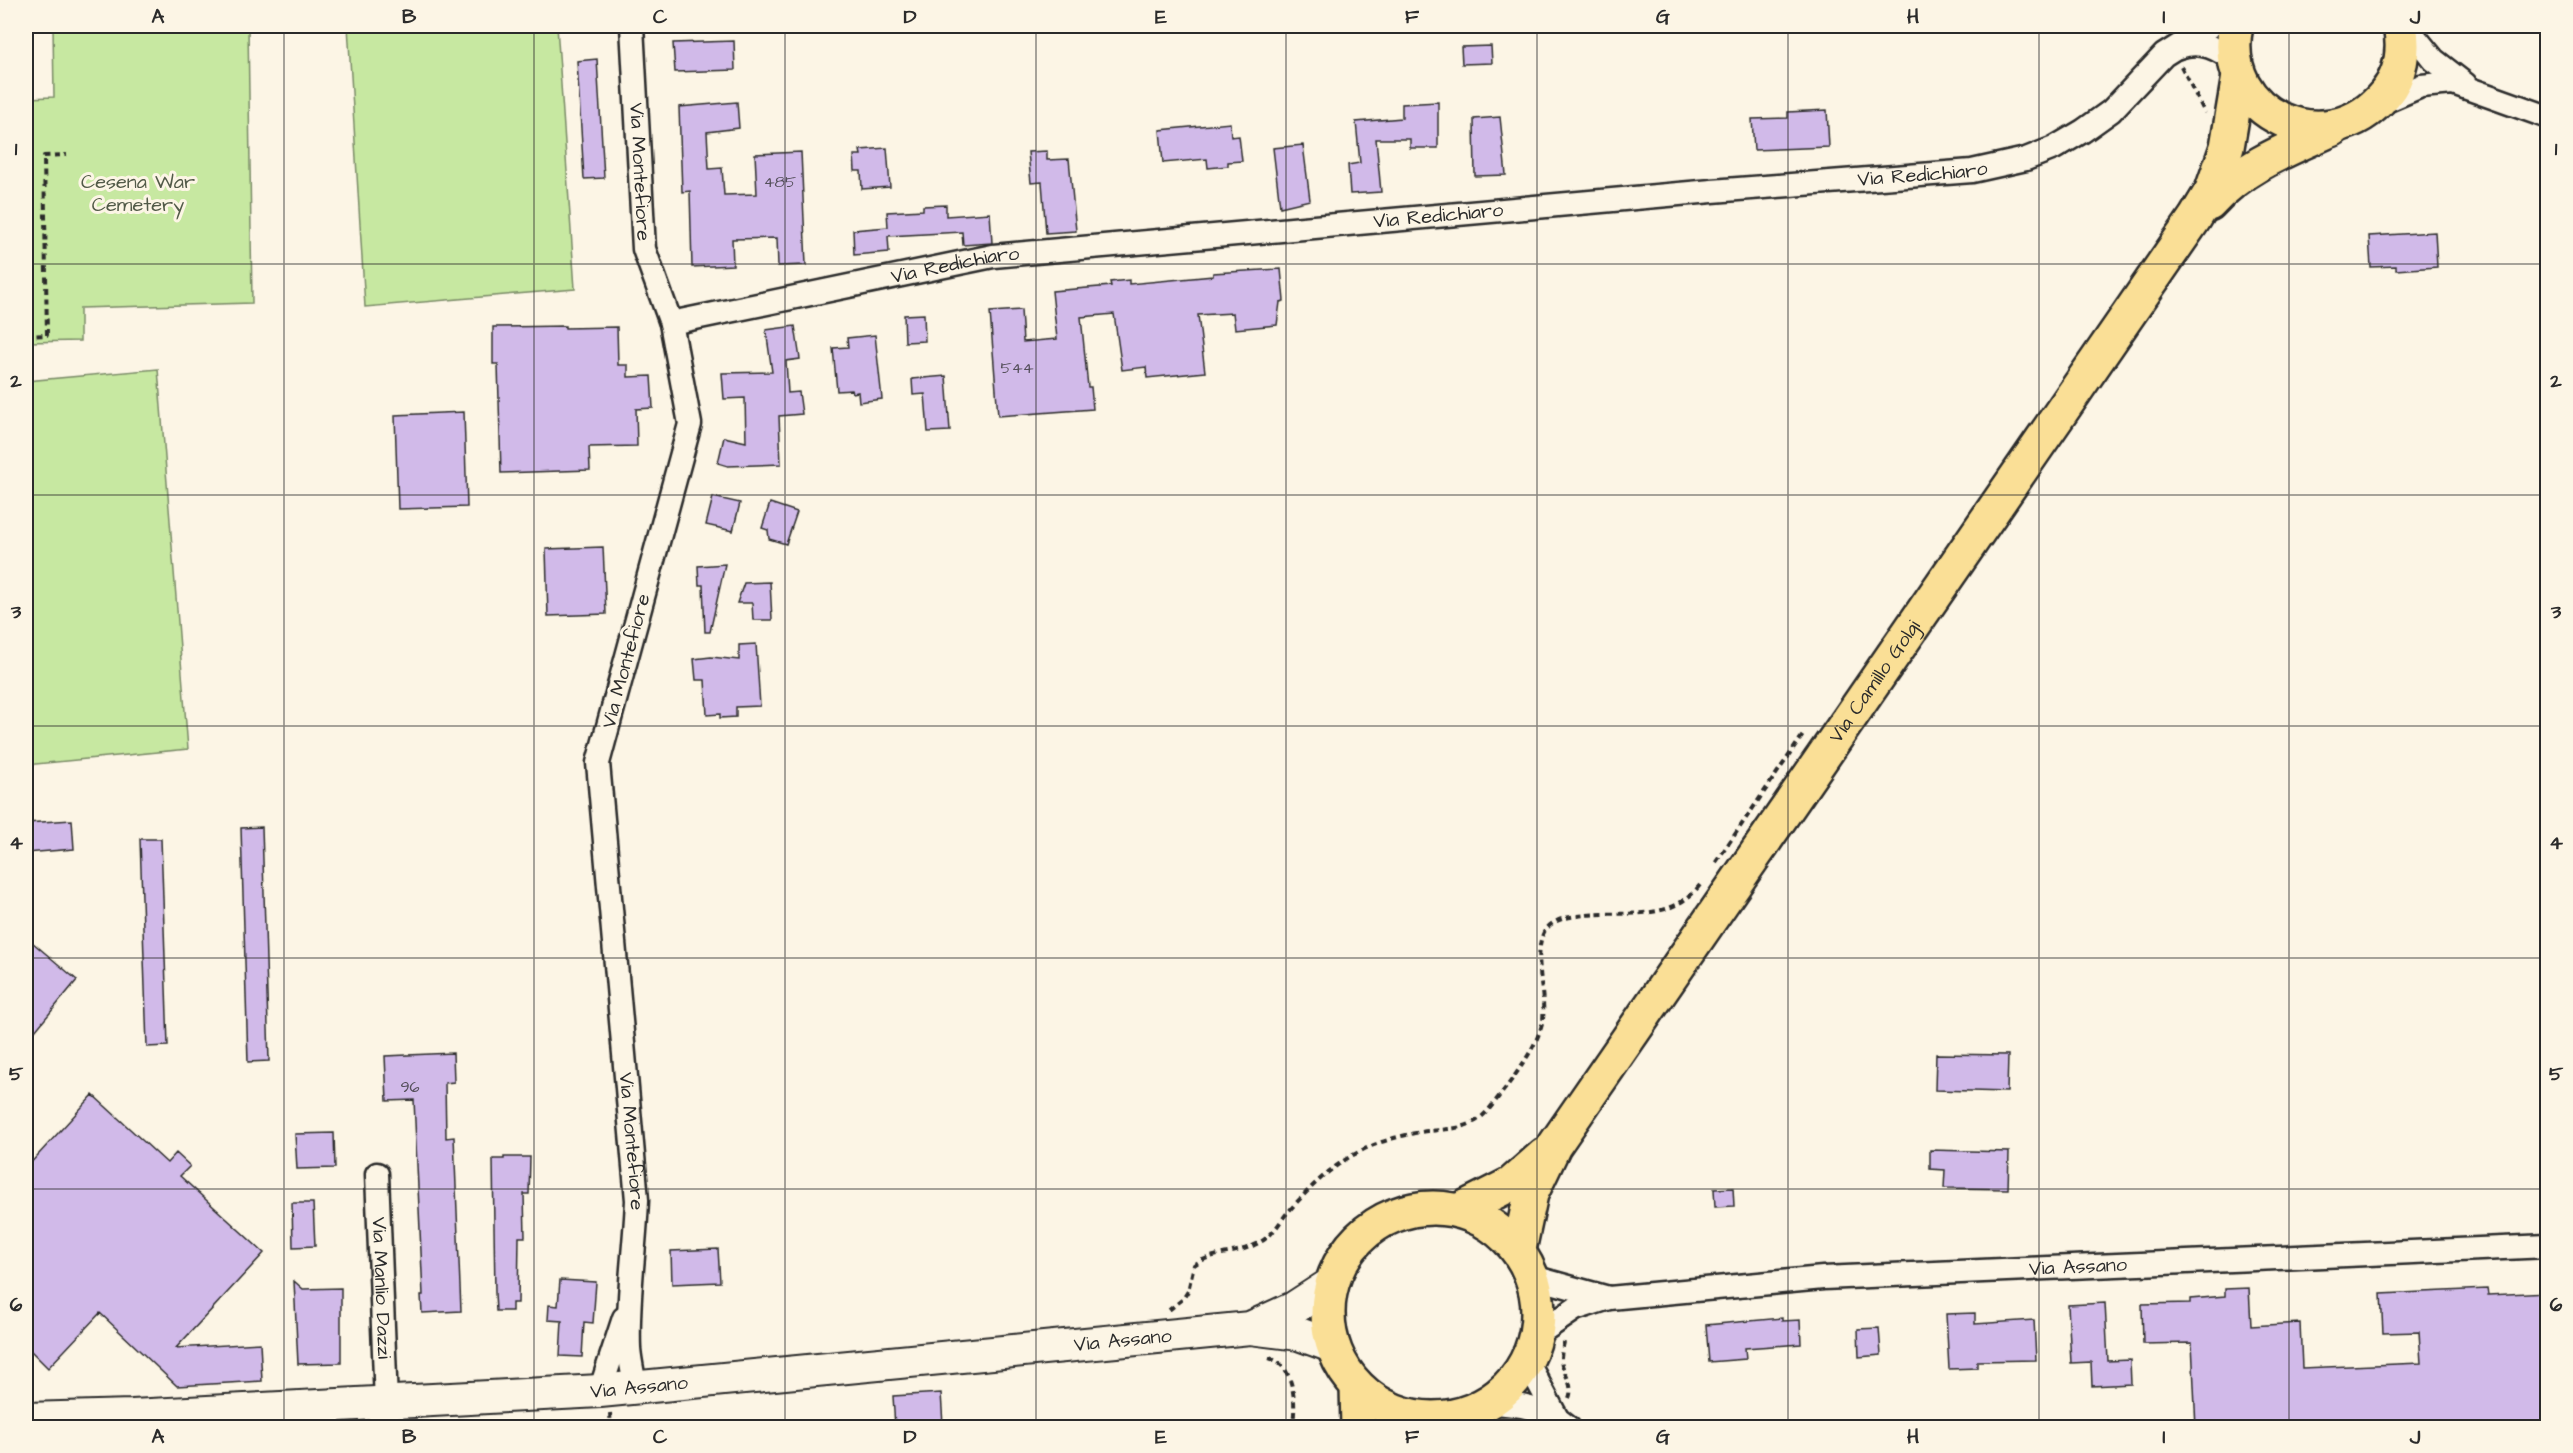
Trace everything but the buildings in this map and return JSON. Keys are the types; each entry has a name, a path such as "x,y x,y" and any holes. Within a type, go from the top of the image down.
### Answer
{"main road":[{"name":"Via Camillo Golgi","path":"1526,1263 1532,1194 1554,1146 2195,219 2212,190 2227,147 2237,69 2234,38 2236,26"},
{"path":"2375,107 2391,87 2401,63 2403,38 2400,26"},
{"path":"2237,69 2256,101 2280,120 2300,126 2320,128 2340,126"},
{"name":"Via Camillo Golgi","path":"2195,219 2218,193 2266,159 2359,118 2375,107"},
{"name":"Via Camillo Golgi","path":"1460,1210 1511,1184 1554,1146"},
{"path":"1425,1208 1460,1210 1493,1225 1526,1263 1539,1306 1532,1348 1511,1384 1489,1402 1460,1415 1418,1423 1372,1399 1357,1386 1342,1367 1332,1346 1327,1315 1330,1284 1340,1262 1353,1243 1370,1227 1391,1215 1425,1208"},
{"name":"Via Assano","path":"1250,1328 1294,1308 1330,1284"},
{"name":"Via Assano","path":"26,1419 636,1389 1250,1328 1299,1334 1332,1346"},
{"path":"1357,1386 1358,1428"}],"street":[{"name":"Via Montefiore","path":"632,26 644,249 671,323 690,423 598,763 637,1200 628,1305 629,1350 636,1389"},
{"name":"Via Redichiaro","path":"671,323 993,256 1712,191 1972,171 2026,159 2054,148 2084,131 2111,111 2156,63 2210,26"},
{"path":"2406,26 2434,60 2469,87"},
{"path":"2172,50 2184,45 2198,44 2213,47 2237,69"},
{"path":"2375,107 2421,86 2453,83 2547,117"},
{"name":"Via Manlio Dazzi","path":"377,1174 386,1403"},
{"name":"Via Assano","path":"1532,1348 1575,1309 1609,1298 1823,1278 2547,1246"},
{"name":"Via Assano","path":"1526,1263 1609,1298"},
{"name":"Via Montefiore","path":"600,1391 628,1305"},
{"path":"1532,1348 1563,1423"},
{"path":"1489,1402 1522,1404 1563,1423"}],"path":[{"path":"2172,50 2202,104 2207,118"},
{"path":"26,336 47,335 45,156 67,155"},
{"path":"1712,868 1807,730"},
{"path":"1167,1336 1165,1319 1167,1313 1183,1299 1188,1291 1194,1265 1201,1260 1243,1251 1269,1237 1307,1191 1327,1171 1346,1159 1400,1136 1467,1127 1489,1109 1541,1032 1544,999 1539,946 1542,935 1549,925 1565,918 1590,914 1670,909 1683,903 1705,878"},
{"path":"1563,1423 1571,1394 1570,1381 1561,1359 1564,1342 1572,1333"},
{"path":"1266,1357 1274,1359 1290,1379 1296,1410 1292,1428"}],"green space":[{"name":"Cesena War Cemetery","path":"53,26 248,26 252,303 80,308 80,341 26,342 26,98 54,97"},
{"path":"348,26 557,26 575,289 365,307"},
{"path":"158,369 188,749 26,765 26,381"}]}
